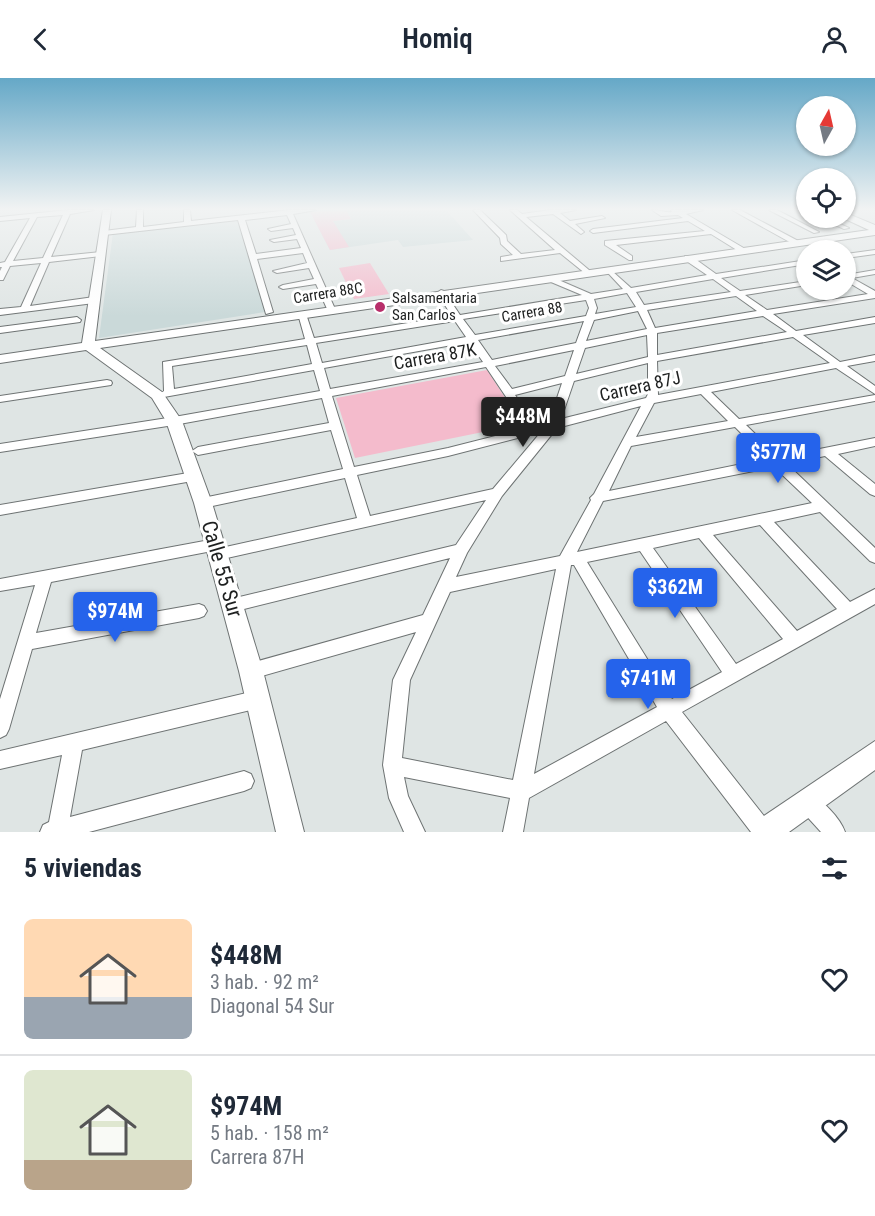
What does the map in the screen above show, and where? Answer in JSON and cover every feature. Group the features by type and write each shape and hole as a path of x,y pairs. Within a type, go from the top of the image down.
{"street":[{"path":"0,278 4,264 16,245"},
{"path":"24,309 53,245"},
{"path":"88,346 102,245"},
{"path":"249,245 269,312"},
{"path":"303,245 332,309"},
{"path":"507,245 519,257"},
{"path":"554,245 586,272"},
{"path":"612,245 630,258"},
{"path":"734,245 743,250"},
{"name":"Carrera 88C","path":"0,358 777,245"},
{"path":"253,257 305,250"},
{"path":"504,259 561,251"},
{"path":"856,255 875,252"},
{"path":"4,264 101,254"},
{"path":"688,258 875,391"},
{"path":"163,394 167,364 628,288 796,264"},
{"path":"277,271 312,265"},
{"path":"856,275 875,272"},
{"path":"513,832 571,560 596,498 651,400 655,358 652,331 643,308 628,288 612,273"},
{"path":"416,832 399,798 392,765 402,680 461,550 497,493 554,424 583,345 593,308 588,295 554,280"},
{"path":"283,287 319,281"},
{"path":"856,283 875,295"},
{"name":"Carrera 88","path":"163,394 590,317 796,285"},
{"path":"441,293 534,430"},
{"name":"Carrera 87K","path":"0,448 174,421 489,364 652,331 875,295"},
{"path":"0,312 94,300"},
{"path":"302,314 365,522"},
{"path":"0,330 77,320"},
{"path":"508,393 655,358 875,320"},
{"name":"Calle 55 Sur","path":"88,346 163,394 203,503 259,699 290,832"},
{"name":"Carrera 87J","path":"203,503 448,452 651,400 875,358"},
{"path":"0,399 107,383"},
{"path":"703,390 875,557"},
{"path":"627,443 875,398"},
{"path":"198,451 336,425"},
{"path":"596,498 875,442"},
{"path":"829,453 875,491"},
{"path":"0,510 194,477"},
{"path":"0,585 216,550 365,522 497,493"},
{"path":"446,586 823,506"},
{"path":"763,519 848,611"},
{"path":"702,532 795,641"},
{"path":"643,544 734,675"},
{"path":"232,605 461,550"},
{"path":"571,560 670,711 764,832 875,754"},
{"path":"0,729 45,577"},
{"path":"392,765 522,791 875,596"},
{"path":"25,642 199,611"},
{"path":"251,670 429,621"},
{"path":"0,760 259,699"},
{"path":"74,742 55,831 244,781"},
{"path":"808,803 835,832"}],"shaded area":[{"path":"111,245 246,245 265,312 99,338"},
{"path":"327,245 349,247 330,250"},
{"path":"328,245 363,245 330,250"},
{"path":"370,263 389,294 354,299 339,268"},
{"path":"487,370 522,424 355,458 336,398"}],"place":[{"name":"Salsamentaria San Carlos","path":"380,307"}]}
